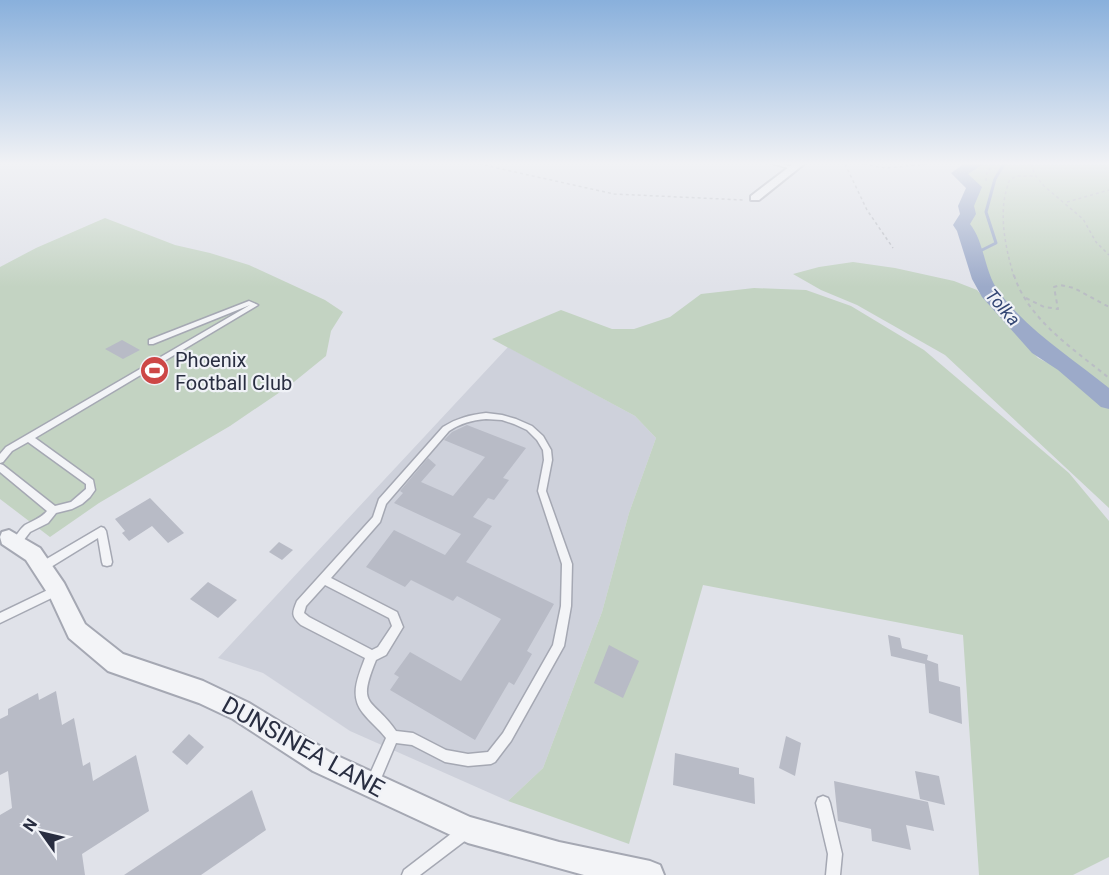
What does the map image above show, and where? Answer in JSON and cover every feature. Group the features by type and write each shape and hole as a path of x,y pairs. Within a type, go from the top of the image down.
{"street":[{"name":"DUNSINEA LANE","path":"9,543 33,554 57,590 77,631 116,663 203,693 242,711 322,762 468,830 559,856 637,874"}],"lane":[{"path":"0,460 9,449 255,305 249,303 240,306 151,342"},
{"path":"372,656 304,621 298,615 301,604 377,519 382,502 456,420 492,416 530,428 542,440 549,460 542,481 542,491 567,564 566,606 558,646 507,738 491,758 468,760 445,756 413,739 393,737"},
{"path":"9,543 27,529 45,520 52,510 70,507 84,498 91,490 90,482 29,438"},
{"path":"0,467 52,510"},
{"path":"41,567 101,531 107,562"},
{"path":"324,579 393,615 398,627 382,651 372,656 362,681 360,694 365,708 387,727 393,737"},
{"path":"0,618 57,590"},
{"path":"371,785 393,737"},
{"path":"823,803 835,854 833,875"},
{"path":"409,875 468,830"}],"path":[{"path":"865,205 873,222 893,248"},
{"path":"1003,205 1010,263 1023,297 1041,318 1109,378"},
{"path":"1067,205 1083,219 1096,242 1109,255"},
{"path":"1023,297 1044,307 1058,309 1054,287 1059,284 1068,285 1109,308"}],"shaded area":[{"path":"508,347 635,416 656,438 629,513 602,612 543,768 508,801 350,731 263,673 218,658"}],"green space":[{"path":"1109,205 1109,401 1066,365 1040,348 989,293 965,229 961,225 968,214 966,206"},
{"name":"Phoenix Football Club","path":"105,218 175,245 249,265 325,300 343,312 331,331 326,356 289,386 230,426 99,503 50,537 0,499 0,267 36,248"},
{"path":"853,262 895,268 954,281 977,290 1038,358 1064,371 1091,393 1109,403 1109,508 945,355 857,305 821,290 793,274"},
{"path":"754,288 806,290 851,306 924,350 1069,473 1109,521 1109,857 1073,875 979,875 963,635 703,585 629,844 508,801 543,768 602,612 629,513 656,438 635,416 492,339 561,310 612,329 634,329 670,317 701,294"}],"building":[{"path":"122,340 140,350 123,359 105,349"},
{"path":"467,425 526,448 503,478 509,480 494,500 488,498 473,517 492,526 466,562 554,604 527,651 532,654 514,685 509,682 475,740 390,690 399,677 394,674 410,652 461,681 501,619 457,596 453,601 411,580 405,587 366,567 394,530 445,555 461,534 394,503 403,493 400,491 428,458 436,465 421,482 453,496 485,457 444,440 452,432"},
{"path":"150,498 184,533 168,543 152,526 129,541 122,533 125,531 115,519"},
{"path":"279,542 293,550 282,560 269,552"},
{"path":"208,582 237,600 218,618 190,599"},
{"path":"888,635 900,638 902,648 928,655 927,660 938,664 939,681 960,687 962,724 929,713 925,664 891,656"},
{"path":"609,645 639,661 623,698 594,683"},
{"path":"56,691 62,725 74,718 83,766 90,762 93,781 136,755 149,811 82,854 85,875 0,875 0,815 12,808 8,771 0,775 0,719 8,715 8,709 38,693 39,700"},
{"path":"189,734 204,747 187,765 172,752"},
{"path":"786,736 801,743 795,776 779,768"},
{"path":"675,753 739,768 739,774 754,778 755,804 673,785"},
{"path":"915,771 939,776 945,805 920,799"},
{"path":"834,781 928,802 934,831 906,825 911,850 872,841 871,829 838,821"},
{"path":"252,790 266,830 201,875 124,875"}],"waterway":[{"name":"Tolka","path":"966,205 968,214 961,225 965,229 989,293 1040,348 1066,365 1109,401"},
{"path":"974,254 996,243 986,212 988,205"}],"place":[{"name":"Phoenix Football Club","path":"154,371"}]}
